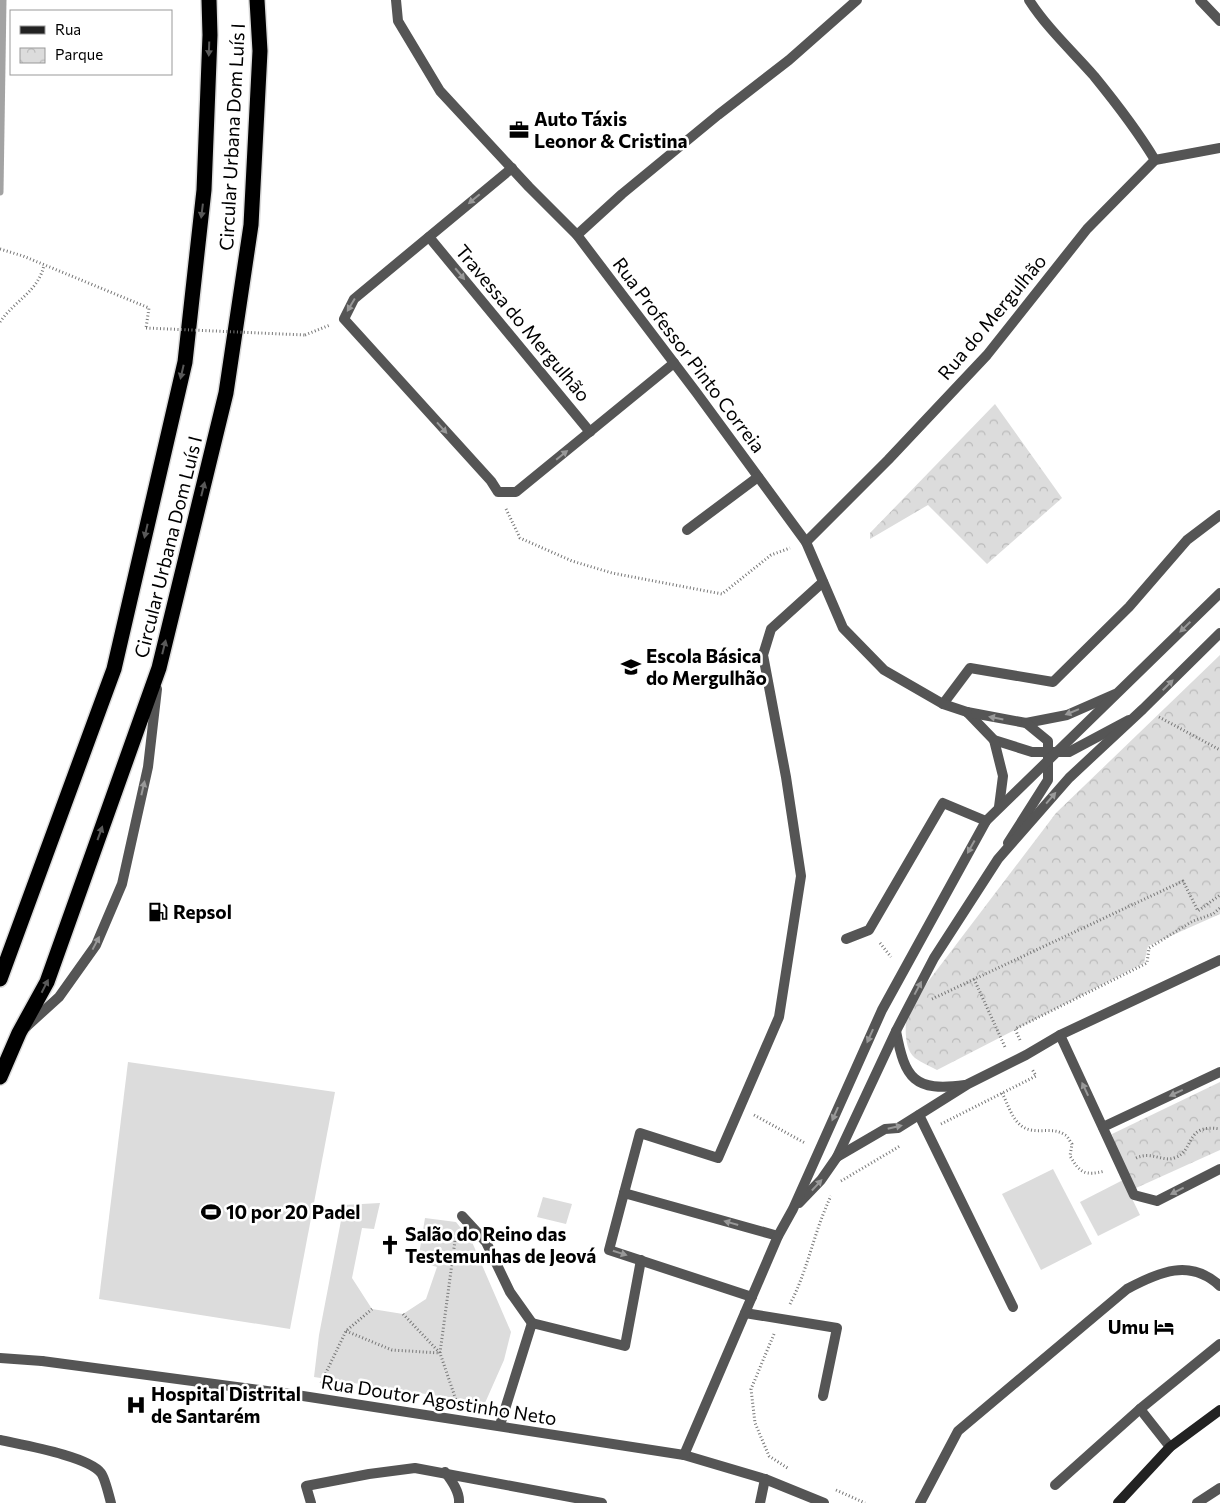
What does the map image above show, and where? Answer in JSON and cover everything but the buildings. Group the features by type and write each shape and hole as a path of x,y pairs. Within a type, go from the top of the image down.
{"highway":[{"name":"Circular Urbana Dom Luís I","path":"0,979 114,669 185,362 204,190 210,35 209,0"},
{"name":"Circular Urbana Dom Luís I","path":"0,1077 20,1033 47,982 159,668 226,393 250,235 260,51 257,0"}],"main road":[{"path":"1118,1503 1170,1447 1220,1410"}],"street":[{"name":"Rua Professor Pinto Correia","path":"396,0 398,21 440,90 577,235 806,542 843,628 884,670 943,704 967,712 1026,723"},
{"path":"577,235 622,194 718,115 789,60 857,0"},
{"path":"1029,0 1037,13 1094,76 1136,130 1155,160 1220,148"},
{"path":"1200,0 1220,21"},
{"name":"Rua do Mergulhão","path":"806,542 888,460 987,355 1087,229 1155,160"},
{"path":"512,168 354,299 344,319 498,492 516,492 674,363"},
{"name":"Travessa do Mergulhão","path":"429,237 590,432"},
{"path":"687,530 758,476"},
{"path":"943,704 970,668 1053,682 1129,606 1187,540 1220,515"},
{"path":"752,1297 609,1250 640,1133 718,1158 778,1017 801,876 786,777 763,654 771,629 823,582"},
{"path":"684,1454 778,1236 793,1209 882,1010 986,820 1220,593"},
{"path":"998,859 1069,778 1220,633"},
{"path":"20,1033 59,997 96,945 122,884 148,767 159,668"},
{"path":"1026,723 1067,715 1116,694"},
{"path":"967,712 994,740 1032,752 1051,755 1070,752 1135,716"},
{"path":"793,1209 821,1180 837,1157 896,1031 934,958 1048,780 1051,755 1048,741 1026,723"},
{"path":"994,740 1003,776 999,807"},
{"path":"846,939 869,930 943,803 986,820"},
{"path":"837,1157 885,1129 898,1128 968,1084 1012,1063 1060,1035 1220,960"},
{"path":"896,1031 902,1060 911,1076 933,1087 968,1084"},
{"path":"1060,1035 1134,1195 1157,1201 1220,1168"},
{"path":"1103,1128 1220,1072"},
{"path":"919,1115 1013,1308"},
{"path":"624,1193 778,1236"},
{"path":"462,1216 486,1242 510,1292 532,1323 625,1346 641,1260"},
{"path":"920,1503 958,1431 1127,1288 1160,1274 1187,1269 1199,1271 1220,1286"},
{"path":"745,1313 837,1328 823,1396"},
{"path":"500,1425 532,1323"},
{"path":"1056,1485 1140,1409 1220,1344"},
{"name":"Rua Doutor Agostinho Neto","path":"0,1358 42,1361 203,1382 684,1454 765,1479 824,1503"},
{"path":"1140,1409 1170,1447"},
{"path":"0,1440 65,1455 84,1462 101,1473 110,1503"},
{"path":"311,1503 306,1486 369,1474 415,1468 445,1472 602,1503"},
{"path":"445,1472 454,1484 460,1503"},
{"path":"760,1503 765,1479"},
{"path":"1198,1503 1220,1488"}],"path":[{"path":"0,249 44,264 149,308 146,328 305,335 344,319"},
{"path":"0,322 7,312 34,287 42,276 44,264"},
{"path":"498,492 520,538 572,562 612,573 722,594 772,555 806,542"},
{"path":"1143,709 1220,750"},
{"path":"908,1008 974,980 1183,881 1198,911 1220,895"},
{"path":"836,1184 927,1132 1036,1076 1015,1029 1147,963 1149,948 1193,921 1213,914 1220,908"},
{"path":"869,930 903,972"},
{"path":"974,980 1012,1063"},
{"path":"1002,1093 1015,1119 1023,1127 1037,1132 1053,1131 1065,1135 1072,1144 1070,1156 1078,1168 1090,1175 1121,1166 1142,1155 1173,1159 1182,1154 1197,1131 1209,1128 1220,1129"},
{"path":"740,1107 819,1151"},
{"path":"794,1472 769,1456 755,1422 751,1389 759,1365 799,1287 821,1217 833,1192"},
{"path":"440,1353 454,1241"},
{"path":"314,1399 346,1331 372,1309"},
{"path":"403,1314 440,1353 463,1420"},
{"path":"346,1331 392,1350 440,1353"},
{"path":"829,1488 865,1503"}],"green space":[{"path":"995,404 1062,498 987,564 928,505 870,539 870,533"},
{"path":"1220,655 1220,914 1148,946 1144,963 937,1070 915,1058 908,1048 907,1042 906,1020 908,1008 1056,813"},
{"name":"10 por 20 Padel","path":"128,1062 335,1092 290,1329 99,1299"},
{"path":"1220,1082 1220,1150 1136,1188 1121,1166 1112,1134"},
{"path":"1053,1169 1092,1244 1041,1270 1002,1194"},
{"path":"1123,1180 1140,1215 1098,1236 1080,1202"},
{"path":"543,1197 572,1204 566,1224 537,1217"},
{"path":"380,1203 374,1229 362,1228 352,1278 372,1309 403,1314 426,1299 437,1267 418,1261 425,1218 456,1222 472,1242 511,1332 504,1360 485,1403 314,1377 319,1335 344,1205"}],"waterway":[{"path":"0,192 3,0"}],"place":[{"name":"Auto Táxis Leonor & Cristina","path":"519,130"},
{"name":"Escola Básica do Mergulhão","path":"631,667"},
{"name":"Repsol","path":"158,912"},
{"name":"10 por 20 Padel","path":"211,1212"},
{"name":"Salão do Reino das Testemunhas de Jeová","path":"390,1245"},
{"name":"Umu","path":"1164,1327"},
{"name":"Hospital Distrital de Santarém","path":"136,1405"}]}
